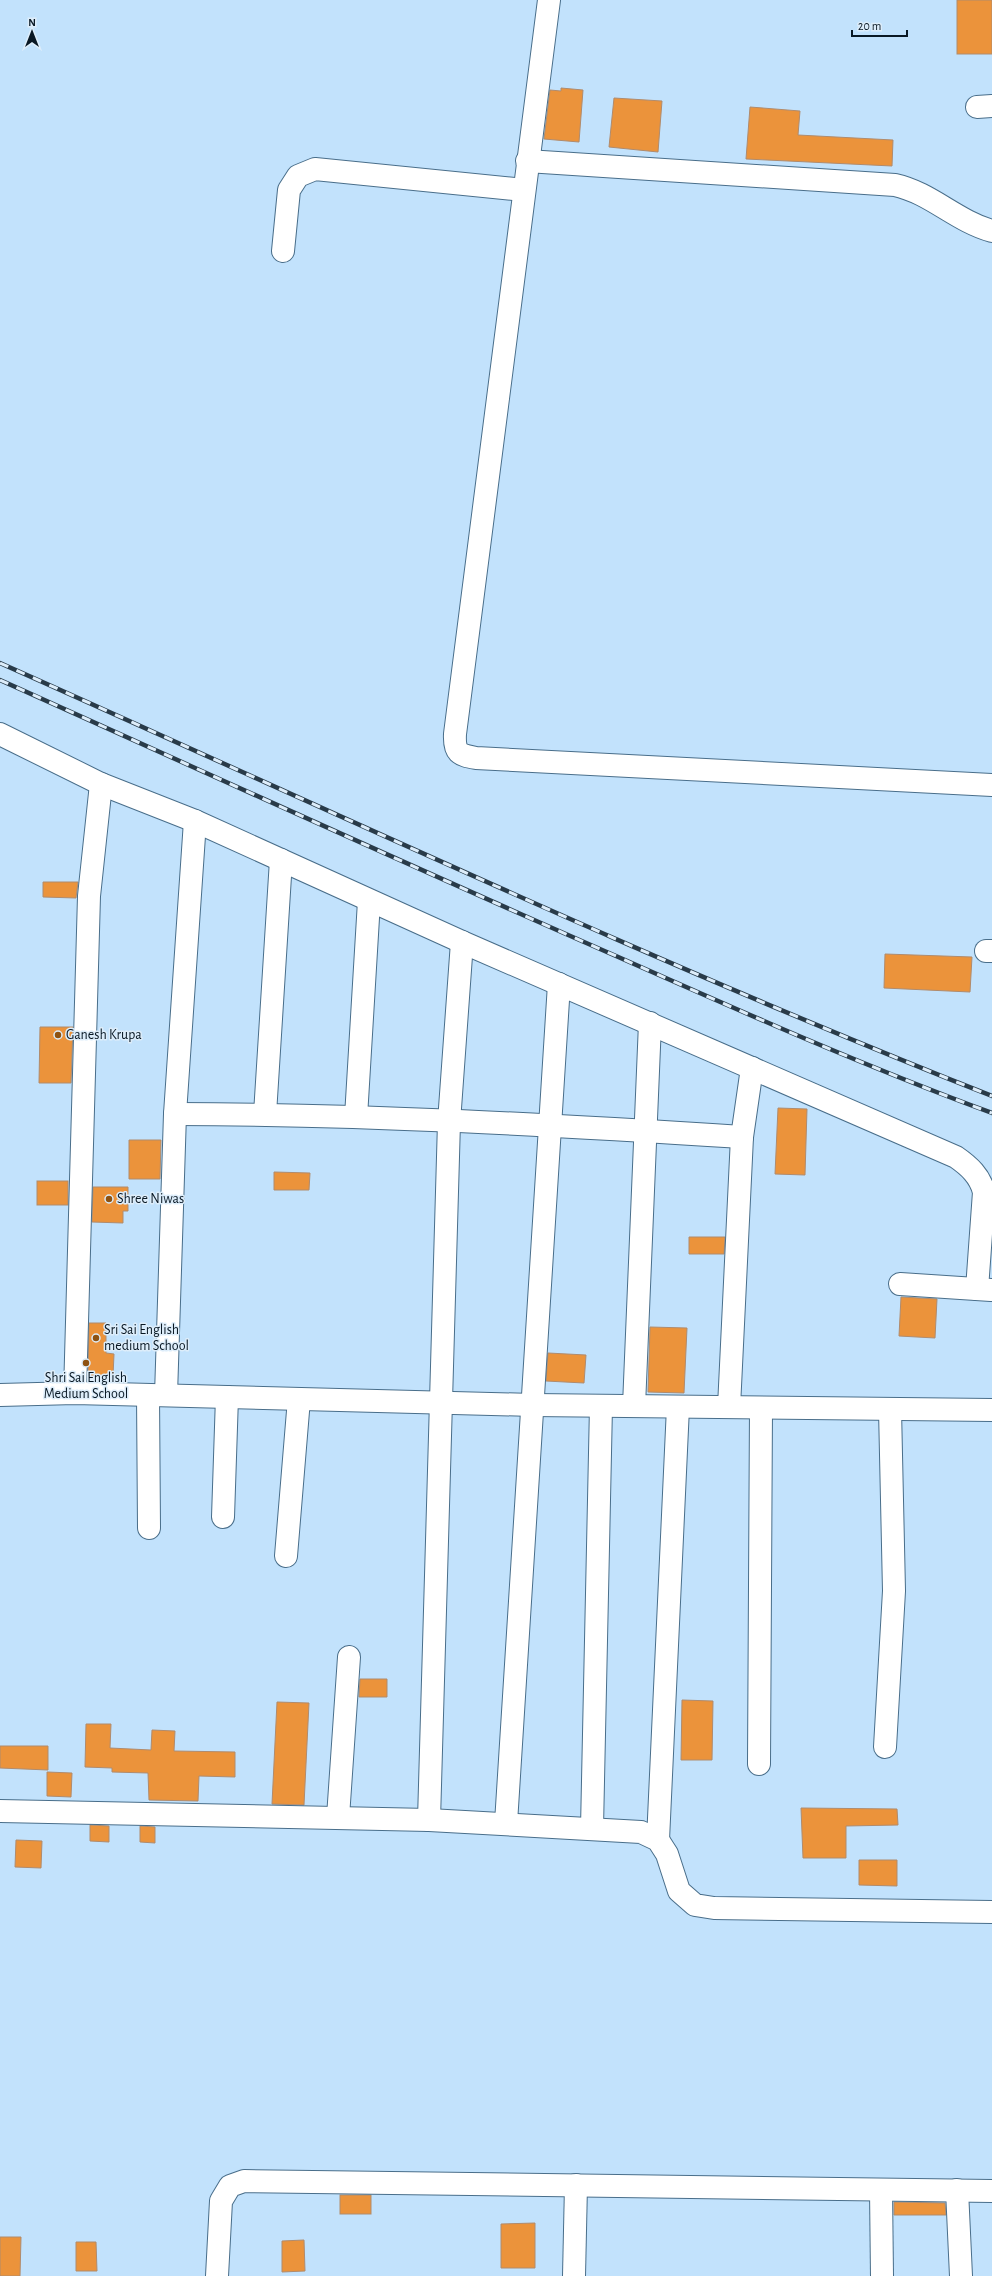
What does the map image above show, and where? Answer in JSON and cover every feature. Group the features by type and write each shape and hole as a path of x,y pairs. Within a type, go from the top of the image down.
{"street":[{"path":"549,0 527,161 454,745 458,752 464,756 476,758 992,785"},
{"path":"527,161 896,185 923,194 959,218 992,231"},
{"path":"283,251 289,190 298,176 315,169 524,190"},
{"path":"0,734 101,784 195,820 369,901 956,1157 967,1164 982,1183 984,1192 985,1289 900,1284"},
{"path":"75,1393 89,896 101,784"},
{"path":"149,1528 195,820"},
{"path":"265,1114 281,860"},
{"path":"356,1118 369,901"},
{"path":"429,1820 449,1122 462,942"},
{"path":"506,1823 559,984"},
{"path":"634,1406 650,1023"},
{"path":"729,1407 742,1137 752,1068"},
{"path":"175,1114 265,1114 550,1125 742,1137"},
{"path":"0,1395 75,1393 533,1405 992,1410"},
{"path":"223,1517 227,1397"},
{"path":"286,1556 299,1399"},
{"path":"592,1828 601,1406"},
{"path":"678,1407 658,1840 666,1854 679,1890 695,1905 714,1908 992,1912"},
{"path":"759,1764 761,1408"},
{"path":"885,1747 894,1592 890,1409"},
{"path":"338,1817 349,1657"},
{"path":"0,1811 338,1817 506,1823 640,1832 658,1840"},
{"path":"217,2276 221,2201 230,2186 244,2181 992,2191"},
{"path":"574,2276 576,2185"},
{"path":"881,2190 882,2276"},
{"path":"957,2190 961,2276"}],"building":[{"path":"957,0 992,0 992,54 957,54"},
{"path":"561,88 583,90 579,142 544,139 550,90 561,91"},
{"path":"614,98 662,101 658,152 609,147"},
{"path":"750,107 800,111 798,135 893,140 892,166 746,159"},
{"path":"43,882 78,882 76,898 43,897"},
{"path":"885,954 972,957 970,992 884,988"},
{"path":"40,1027 73,1027 71,1083 39,1083"},
{"path":"778,1108 807,1109 805,1175 775,1174"},
{"path":"129,1140 161,1140 160,1179 129,1179"},
{"path":"274,1172 310,1173 309,1190 274,1190"},
{"path":"37,1181 68,1181 68,1205 37,1205"},
{"name":"Shree Niwas","path":"93,1187 128,1187 128,1211 123,1211 123,1223 92,1222"},
{"path":"689,1237 725,1237 724,1254 689,1254"},
{"path":"901,1297 937,1299 935,1338 899,1336"},
{"name":"Sri Sai English medium School","path":"89,1323 106,1323 106,1353 114,1354 113,1376 88,1376"},
{"path":"650,1327 687,1328 684,1393 648,1392"},
{"path":"548,1353 586,1355 584,1383 546,1381"},
{"path":"360,1679 387,1679 387,1697 359,1697"},
{"path":"682,1700 713,1701 712,1760 681,1760"},
{"path":"277,1702 309,1703 304,1805 272,1804"},
{"path":"86,1724 111,1724 110,1748 151,1750 152,1730 175,1731 174,1751 235,1752 235,1777 199,1776 198,1801 149,1800 148,1773 112,1772 112,1768 85,1767"},
{"path":"0,1746 48,1746 48,1770 0,1768"},
{"path":"47,1772 72,1773 71,1797 47,1796"},
{"path":"801,1808 897,1809 898,1825 846,1826 846,1858 803,1858"},
{"path":"90,1825 109,1826 109,1842 90,1841"},
{"path":"140,1826 155,1827 155,1843 140,1842"},
{"path":"16,1840 42,1841 41,1868 15,1867"},
{"path":"859,1860 897,1860 897,1886 859,1885"},
{"path":"340,2195 371,2195 371,2214 340,2214"},
{"path":"894,2202 945,2203 946,2215 894,2215"},
{"path":"535,2223 535,2268 501,2268 501,2224"},
{"path":"0,2237 21,2237 20,2276 0,2276"},
{"path":"304,2240 305,2271 282,2272 282,2241"},
{"path":"76,2242 96,2242 97,2271 76,2271"}],"railway":[{"path":"0,663 617,940 866,1046 992,1096"},
{"path":"0,680 462,888 802,1038 992,1113"}],"place":[{"name":"Ganesh Krupa","path":"58,1035"},
{"name":"Shree Niwas","path":"109,1199"},
{"name":"Sri Sai English medium School","path":"96,1338"},
{"name":"Shri Sai English Medium School","path":"86,1363"}]}
